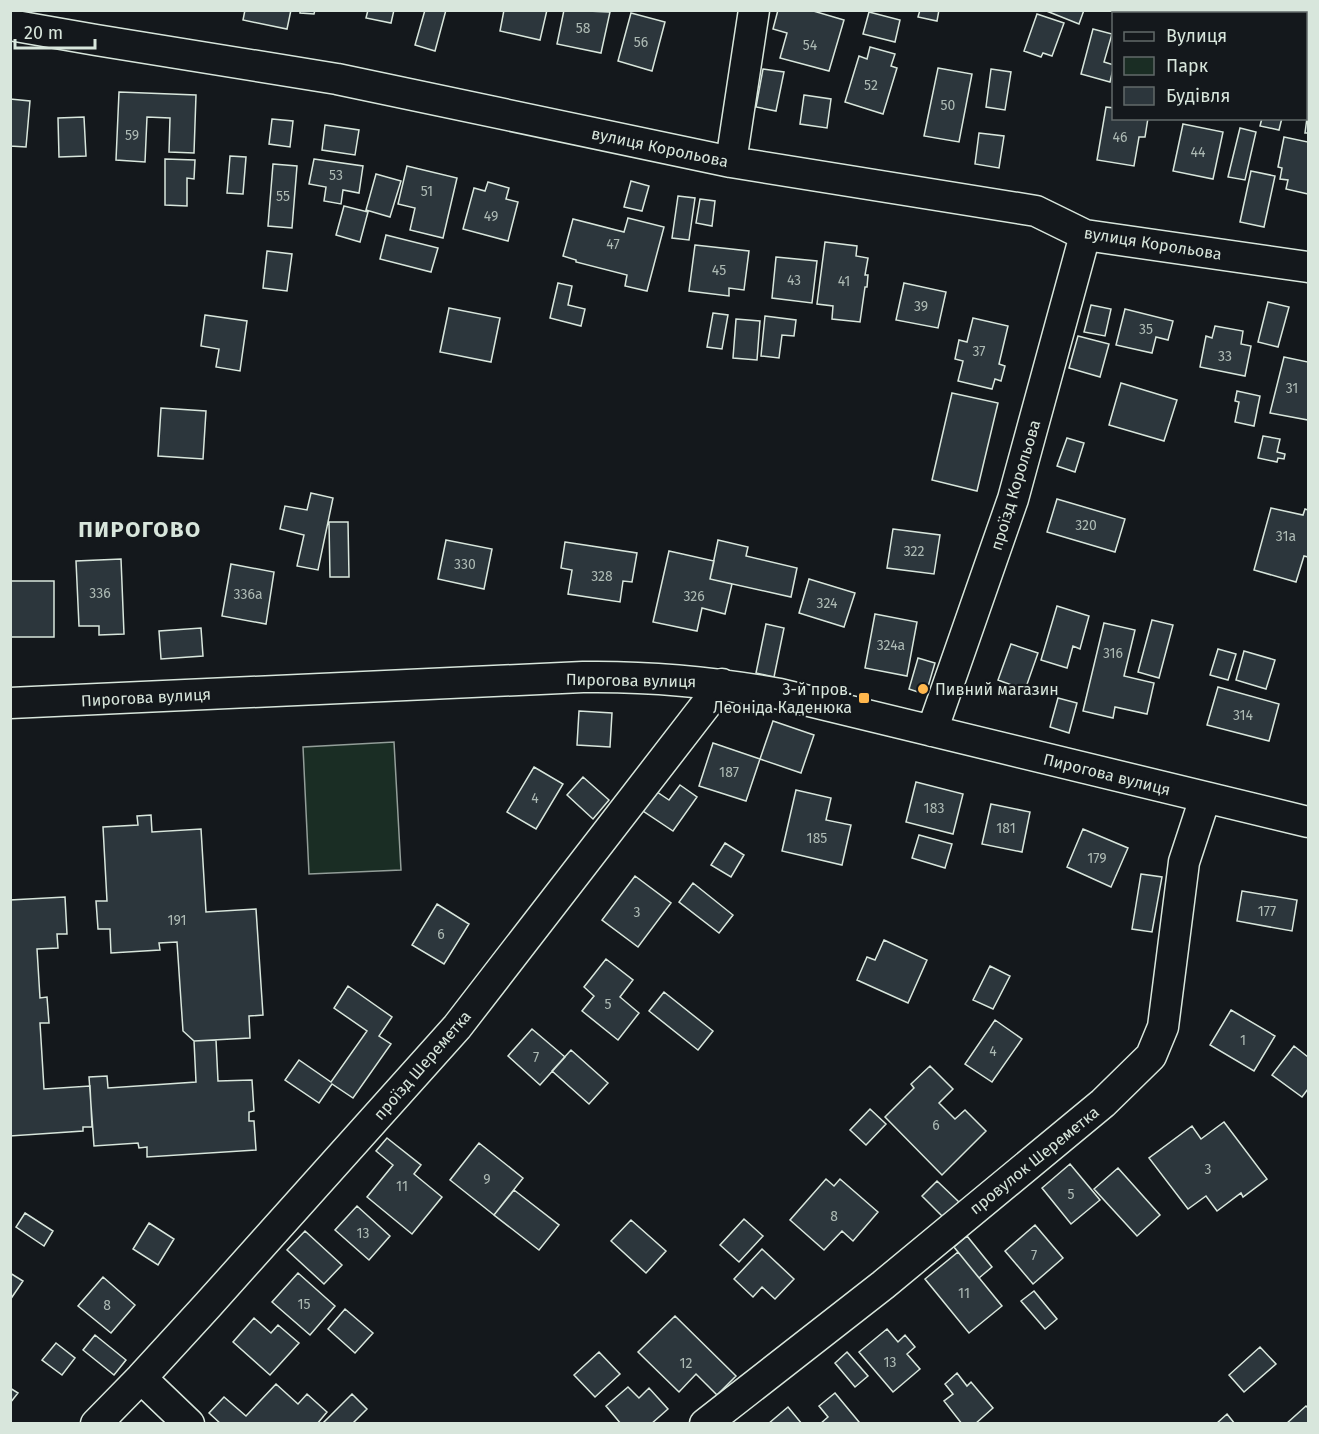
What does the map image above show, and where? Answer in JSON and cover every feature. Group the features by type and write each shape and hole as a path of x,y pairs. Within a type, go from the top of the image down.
{"street":[{"path":"731,162 754,10"},
{"name":"вулиця Корольова","path":"10,24 337,79 731,162 1036,211 1085,235 1308,267"},
{"name":"проїзд Корольова","path":"932,731 1013,499 1085,235"},
{"name":"Пирогова вулиця","path":"10,703 617,676 722,684 780,694 1308,822"},
{"name":"проїзд Шереметка","path":"96,1424 141,1378 457,1027 722,684"},
{"name":"провулок Шереметка","path":"705,1424 883,1285 1076,1126 1151,1056 1163,1027 1184,862 1205,798"},
{"path":"141,1378 189,1424"}],"green space":[{"path":"394,742 401,870 309,874 303,747"}],"building":[{"path":"245,10 291,10 287,29 243,20"},
{"path":"300,10 315,10 314,14 300,13"},
{"path":"368,10 394,10 391,23 366,18"},
{"path":"425,10 446,10 435,51 415,45"},
{"path":"504,10 547,10 540,40 500,31"},
{"path":"564,10 610,12 601,53 557,44"},
{"path":"778,10 810,10 844,20 829,71 780,58 787,33 773,29"},
{"path":"920,10 939,10 937,21 918,17"},
{"path":"1044,10 1084,10 1079,24"},
{"path":"869,12 900,20 895,42 863,34"},
{"path":"631,13 665,22 652,71 618,61"},
{"path":"1037,14 1064,23 1052,56 1043,53 1041,57 1024,51"},
{"path":"1093,29 1112,34 1104,62 1112,64 1110,82 1081,74"},
{"path":"870,47 895,54 891,66 897,68 883,114 845,102 859,56 867,59"},
{"path":"938,68 972,74 959,142 924,136"},
{"path":"763,69 784,72 776,111 756,107"},
{"path":"991,69 1011,72 1005,110 986,107"},
{"path":"119,92 196,95 194,153 169,152 170,118 147,117 145,162 116,160"},
{"path":"804,95 831,99 827,128 800,124"},
{"path":"10,99 30,101 26,147 10,146"},
{"path":"1106,107 1112,108 1112,120 1148,120 1145,137 1139,137 1134,166 1097,160"},
{"path":"1308,110 1308,133 1305,133 1307,120"},
{"path":"84,117 86,156 59,157 58,118"},
{"path":"272,119 293,121 290,147 269,144"},
{"path":"1262,120 1282,120 1279,130 1260,126"},
{"path":"1183,124 1223,132 1213,179 1173,171"},
{"path":"325,125 359,130 355,155 322,150"},
{"path":"1240,128 1256,132 1245,180 1228,177"},
{"path":"979,133 1004,136 999,168 975,164"},
{"path":"1284,137 1308,142 1308,194 1286,189 1288,180 1280,179 1282,168 1278,167"},
{"path":"230,156 246,157 243,194 227,193"},
{"path":"165,159 195,160 194,179 187,178 187,206 165,205"},
{"path":"314,159 363,166 359,193 343,190 341,204 324,201 326,187 309,184"},
{"path":"273,164 297,166 292,228 268,226"},
{"path":"407,166 457,178 443,238 410,230 415,208 398,204"},
{"path":"1251,171 1275,176 1264,227 1240,222"},
{"path":"376,174 401,181 390,217 366,210"},
{"path":"631,181 649,186 642,211 624,207"},
{"path":"488,182 509,188 506,199 518,202 508,241 463,229 474,188 485,191"},
{"path":"678,196 695,198 689,240 672,238"},
{"path":"700,199 715,201 712,226 696,223"},
{"path":"344,206 368,212 360,242 336,235"},
{"path":"628,218 664,227 647,291 625,286 627,275 576,262 576,260 563,256 573,219 624,232"},
{"path":"386,235 438,248 431,272 380,259"},
{"path":"825,242 857,246 856,256 868,258 865,275 868,275 867,287 865,287 860,322 832,319 833,306 817,304"},
{"path":"695,245 749,251 744,290 729,288 729,296 689,291"},
{"path":"267,251 292,254 287,291 263,288"},
{"path":"776,257 817,261 812,303 772,298"},
{"path":"558,283 572,286 568,305 585,309 581,326 550,318"},
{"path":"904,283 946,292 938,328 896,320"},
{"path":"1268,302 1289,307 1278,347 1258,342"},
{"path":"1091,305 1111,309 1105,336 1084,332"},
{"path":"449,308 500,318 491,362 440,352"},
{"path":"1125,309 1173,321 1168,340 1156,337 1152,353 1116,345"},
{"path":"713,313 728,315 722,349 707,347"},
{"path":"205,315 247,321 240,371 216,367 219,349 201,346"},
{"path":"765,316 796,320 794,336 782,335 779,358 761,356"},
{"path":"973,318 1008,326 999,364 1005,366 1001,381 995,379 992,389 958,381 963,361 955,359 959,340 967,342"},
{"path":"736,319 760,321 757,360 733,358"},
{"path":"1215,326 1243,331 1241,344 1251,346 1245,376 1200,367 1206,336 1212,338"},
{"path":"1078,336 1109,344 1100,377 1069,368"},
{"path":"1284,357 1308,362 1308,420 1270,413"},
{"path":"1121,383 1177,400 1164,441 1109,425"},
{"path":"1237,391 1260,396 1254,426 1235,422 1239,402 1235,401"},
{"path":"952,393 998,403 977,491 932,480"},
{"path":"161,408 206,411 203,459 158,456"},
{"path":"1263,436 1280,439 1277,452 1285,454 1284,459 1278,458 1277,462 1258,458"},
{"path":"1067,438 1084,443 1075,472 1057,466"},
{"path":"311,493 333,498 318,570 297,566 304,535 280,529 285,506 307,510"},
{"path":"1057,499 1125,519 1115,552 1047,532"},
{"path":"1271,508 1303,515 1305,509 1308,510 1308,557 1304,556 1296,582 1254,570"},
{"path":"329,522 348,522 349,577 330,577"},
{"path":"893,529 940,535 934,574 887,568"},
{"path":"446,540 492,549 484,589 438,579"},
{"path":"718,540 748,547 746,556 797,568 791,597 710,579"},
{"path":"565,542 637,553 632,582 623,581 620,602 568,594 572,570 561,568"},
{"path":"669,551 714,561 710,579 732,584 725,614 702,608 697,631 653,622"},
{"path":"121,559 124,634 99,635 99,626 79,626 76,561"},
{"path":"231,564 274,572 266,624 222,616"},
{"path":"809,579 855,593 844,627 799,613"},
{"path":"10,581 54,581 54,637 10,637"},
{"path":"1057,606 1089,616 1080,649 1073,646 1067,668 1041,660"},
{"path":"875,614 917,622 907,676 865,668"},
{"path":"1152,620 1173,625 1159,678 1138,672"},
{"path":"1104,623 1135,630 1124,676 1154,683 1147,714 1115,707 1113,718 1083,711"},
{"path":"766,624 784,628 774,677 756,673"},
{"path":"201,628 203,656 161,659 159,631"},
{"path":"1011,644 1038,653 1025,690 998,680"},
{"path":"1218,649 1236,654 1228,680 1210,675"},
{"path":"1244,651 1275,660 1266,689 1236,680"},
{"path":"918,658 935,663 927,690 921,693 909,689"},
{"path":"1218,687 1279,704 1269,741 1207,725"},
{"path":"1058,698 1077,703 1069,733 1050,727"},
{"path":"579,711 612,713 610,747 577,745"},
{"path":"773,721 814,735 801,773 760,759"},
{"path":"713,743 760,759 746,801 699,786"},
{"path":"534,767 563,784 536,829 507,812"},
{"path":"583,777 609,800 593,819 567,795"},
{"path":"916,782 963,794 953,834 906,822"},
{"path":"680,785 697,797 673,831 643,811 657,792 669,800"},
{"path":"796,790 831,798 826,820 851,825 842,865 782,851"},
{"path":"991,804 1030,812 1022,852 982,844"},
{"path":"151,815 152,832 201,829 206,912 256,909 263,1015 249,1016 250,1038 194,1041 183,1031 177,942 159,943 160,950 111,953 110,929 98,929 96,901 107,901 103,827 138,825 137,816"},
{"path":"1083,829 1128,848 1111,887 1067,867"},
{"path":"919,835 952,844 945,868 912,858"},
{"path":"725,843 744,855 731,877 711,865"},
{"path":"1141,874 1162,877 1152,932 1132,929"},
{"path":"635,876 671,903 638,947 602,920"},
{"path":"693,883 733,915 719,933 679,902"},
{"path":"1242,891 1297,900 1292,931 1237,921"},
{"path":"65,897 67,934 57,934 58,948 37,949 40,998 47,997 49,1023 40,1023 44,1089 90,1086 92,1127 83,1127 83,1131 10,1136 10,900"},
{"path":"437,904 469,924 444,964 412,945"},
{"path":"884,940 927,960 908,1003 857,980 867,957 875,960"},
{"path":"606,959 633,980 620,997 639,1013 618,1040 582,1011 594,996 584,987"},
{"path":"990,966 1010,976 993,1009 973,1000"},
{"path":"348,986 392,1017 379,1036 391,1044 353,1098 332,1084 319,1103 285,1080 299,1060 331,1082 367,1031 334,1008"},
{"path":"664,992 713,1031 698,1050 649,1011"},
{"path":"1231,1010 1275,1036 1254,1071 1210,1045"},
{"path":"995,1020 1022,1039 992,1082 965,1064"},
{"path":"532,1029 565,1057 540,1085 508,1056"},
{"path":"216,1040 218,1081 252,1080 254,1111 249,1112 249,1121 254,1121 256,1150 147,1157 147,1147 139,1148 138,1143 94,1146 89,1077 107,1076 108,1088 196,1082 194,1041"},
{"path":"1294,1046 1308,1057 1308,1089 1302,1097 1272,1075"},
{"path":"571,1050 608,1083 589,1104 552,1071"},
{"path":"930,1066 953,1089 939,1103 955,1119 965,1110 986,1131 942,1175 885,1117 914,1088 911,1084"},
{"path":"870,1109 886,1124 866,1145 850,1130"},
{"path":"1224,1122 1267,1179 1243,1197 1241,1193 1217,1211 1206,1196 1188,1209 1149,1158 1192,1126 1201,1139"},
{"path":"387,1138 421,1165 414,1174 442,1197 412,1234 367,1197 393,1165 376,1151"},
{"path":"479,1143 523,1178 494,1215 450,1180"},
{"path":"1070,1164 1100,1200 1071,1224 1042,1188"},
{"path":"1118,1168 1160,1215 1137,1236 1094,1189"},
{"path":"826,1179 834,1186 840,1179 878,1212 853,1241 842,1231 824,1250 790,1220"},
{"path":"937,1181 959,1202 944,1218 922,1196"},
{"path":"514,1190 559,1225 539,1250 494,1215"},
{"path":"357,1206 390,1236 369,1260 335,1230"},
{"path":"25,1213 53,1231 44,1246 16,1227"},
{"path":"744,1219 763,1236 739,1262 720,1245"},
{"path":"631,1220 666,1251 646,1273 611,1241"},
{"path":"149,1223 174,1239 158,1265 133,1249"},
{"path":"1035,1225 1063,1258 1033,1284 1005,1251"},
{"path":"305,1231 342,1265 324,1284 287,1250"},
{"path":"967,1236 992,1267 979,1278 954,1247"},
{"path":"762,1249 794,1279 775,1299 762,1287 753,1297 734,1279"},
{"path":"958,1252 1002,1306 969,1333 925,1279"},
{"path":"10,1273 23,1281 10,1300"},
{"path":"298,1273 335,1306 310,1335 272,1302"},
{"path":"103,1277 135,1305 111,1333 78,1306"},
{"path":"1034,1291 1057,1319 1045,1329 1021,1301"},
{"path":"345,1309 373,1333 355,1353 328,1329"},
{"path":"675,1316 736,1376 717,1395 696,1374 679,1392 638,1352"},
{"path":"254,1318 271,1333 278,1325 299,1343 270,1375 233,1342"},
{"path":"887,1329 898,1342 905,1335 915,1347 907,1354 920,1369 893,1392 859,1352"},
{"path":"95,1335 126,1360 114,1375 83,1350"},
{"path":"56,1343 75,1358 62,1375 42,1360"},
{"path":"1260,1347 1276,1364 1244,1392 1229,1375"},
{"path":"599,1352 620,1374 595,1397 574,1375"},
{"path":"847,1352 868,1376 855,1387 835,1363"},
{"path":"957,1373 967,1386 971,1382 993,1408 975,1424 962,1424 944,1401 953,1394 945,1384"},
{"path":"276,1384 298,1404 307,1394 327,1412 317,1424 221,1424 209,1413 224,1397 246,1416"},
{"path":"628,1387 639,1398 649,1388 668,1409 651,1424 621,1424 606,1406"},
{"path":"10,1388 18,1393 10,1403"},
{"path":"835,1393 859,1422 857,1424 820,1424 828,1417 819,1406"},
{"path":"352,1394 367,1409 352,1424 322,1424"},
{"path":"1306,1406 1308,1424 1286,1424"},
{"path":"788,1407 802,1424 768,1424"},
{"path":"1227,1414 1235,1424 1216,1424"}],"place":[{"name":"Пивний магазин","path":"923,689"},
{"name":"3-й пров. Леоніда Каденюка","path":"864,698"}],"district":[{"name":"ПИРОГОВО","path":"140,529"}]}
